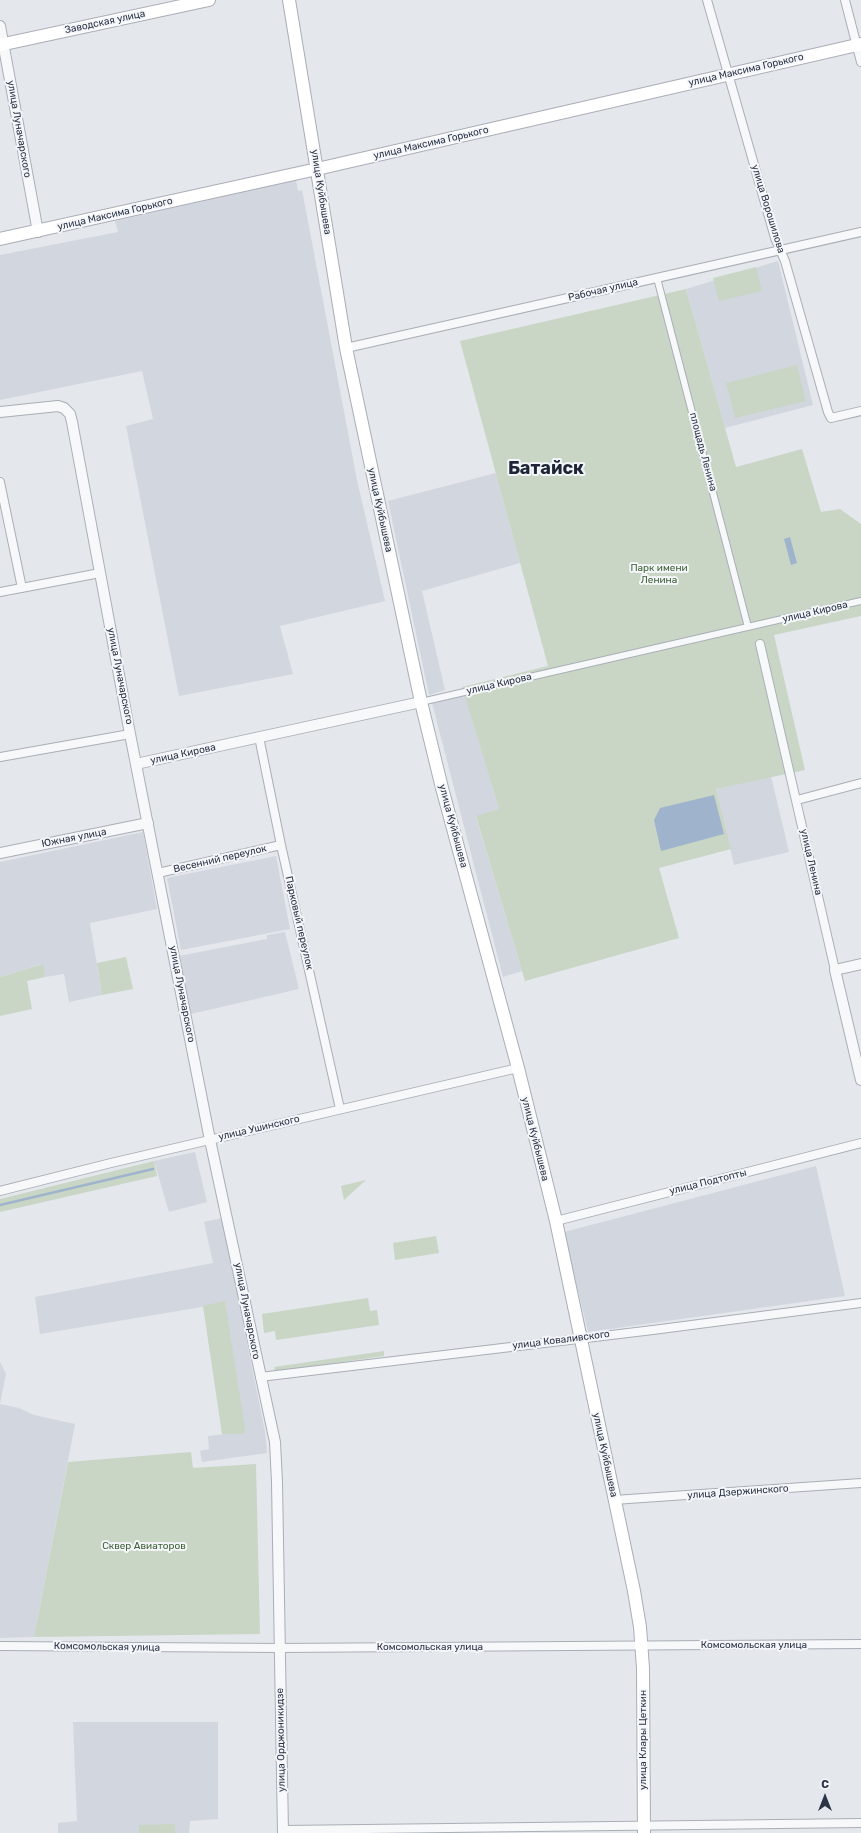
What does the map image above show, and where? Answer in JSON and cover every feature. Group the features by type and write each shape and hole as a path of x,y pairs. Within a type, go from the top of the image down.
{"main road":[{"name":"Заводская улица","path":"2,44 209,0"},
{"name":"улица Куйбышева","path":"288,0 346,348 421,702 442,788 518,1068 556,1221 634,1591 642,1646"},
{"name":"улица Максима Горького","path":"0,240 317,169 859,44"},
{"name":"улица Клары Цеткин","path":"642,1646 644,1829"}],"street":[{"name":"улица Ворошилова","path":"708,0 775,238 780,250 831,418 861,411"},
{"path":"844,0 859,44 861,62"},
{"name":"улица Луначарского","path":"0,26 2,44 38,232"},
{"name":"Рабочая улица","path":"346,348 861,232"},
{"name":"площадь Ленина","path":"657,278 748,627"},
{"name":"улица Луначарского","path":"0,412 54,406 64,408 70,414 130,734 210,1140 275,1442 279,1648"},
{"path":"0,482 22,588"},
{"path":"0,592 100,574"},
{"name":"улица Кирова","path":"136,764 421,702 861,601"},
{"name":"улица Ленина","path":"760,644 861,1080"},
{"path":"0,757 130,734"},
{"name":"Парковый переулок","path":"259,737 281,845 340,1110"},
{"path":"797,800 861,783"},
{"name":"Южная улица","path":"0,853 148,823"},
{"name":"Весенний переулок","path":"158,873 281,845"},
{"path":"835,970 861,964"},
{"name":"улица Ушинского","path":"0,1191 518,1068"},
{"name":"улица Подтопты","path":"556,1221 861,1143"},
{"name":"улица Коваливского","path":"260,1377 861,1303"},
{"name":"улица Дзержинского","path":"614,1500 861,1484"},
{"name":"Комсомольская улица","path":"0,1646 279,1648 861,1644"},
{"name":"улица Орджоникидзе","path":"279,1648 283,1832"},
{"path":"283,1832 644,1829 861,1824"}],"shaded area":[{"path":"296,180 298,191 302,190 357,480 385,601 280,626 293,674 179,696 126,426 153,419 142,371 0,400 0,255 118,232 115,221"},
{"path":"778,261 813,405 725,428 686,289"},
{"path":"496,473 520,563 422,591 445,690 429,695 388,501"},
{"path":"465,696 499,809 476,817 522,971 503,977 432,703"},
{"path":"771,776 789,852 734,865 716,789"},
{"path":"143,832 157,909 90,923 102,995 69,1002 64,974 45,977 42,964 0,977 0,862"},
{"path":"276,856 290,929 181,950 167,878"},
{"path":"285,932 299,989 191,1014 179,956 267,939 267,935"},
{"path":"195,1152 207,1202 169,1212 154,1161"},
{"path":"816,1166 845,1296 588,1332 564,1232"},
{"path":"222,1218 265,1432 267,1453 202,1462 200,1451 209,1449 208,1436 235,1433 214,1305 40,1334 35,1297 213,1263 204,1222"},
{"path":"0,1362 6,1374 0,1404"},
{"path":"0,1404 19,1408 34,1415 75,1424 34,1637 0,1638"},
{"path":"73,1722 218,1722 218,1819 190,1821 189,1833 58,1833 58,1823 77,1821"}],"green space":[{"path":"756,267 762,291 719,301 713,278"},
{"name":"Парк имени Ленина","path":"686,289 736,467 802,449 821,512 840,509 861,524 861,616 774,635 805,770 716,789 731,849 659,868 679,938 525,981 476,816 499,809 462,687 548,666 460,341"},
{"path":"797,365 806,401 735,418 726,383"},
{"path":"126,957 133,989 102,995 97,963"},
{"path":"43,964 45,977 27,981 32,1009 0,1016 0,977"},
{"path":"154,1161 157,1176 0,1212 0,1199"},
{"path":"366,1180 344,1200 341,1186"},
{"path":"436,1236 439,1253 395,1260 393,1243"},
{"path":"368,1298 370,1311 377,1310 379,1325 276,1340 275,1331 264,1333 262,1314"},
{"path":"225,1301 245,1434 222,1434 203,1306"},
{"path":"384,1351 384,1356 275,1372 274,1367"},
{"name":"Сквер Авиаторов","path":"191,1452 193,1468 256,1464 260,1634 34,1637 68,1462"},
{"path":"175,1824 175,1833 139,1833 139,1825"}],"water":[{"path":"790,537 797,563 791,565 784,539"},
{"path":"714,795 724,834 661,851 654,820 660,808"}],"waterway":[{"path":"0,1205 153,1169"}],"district":[{"name":"Батайск","path":"546,469"}]}
